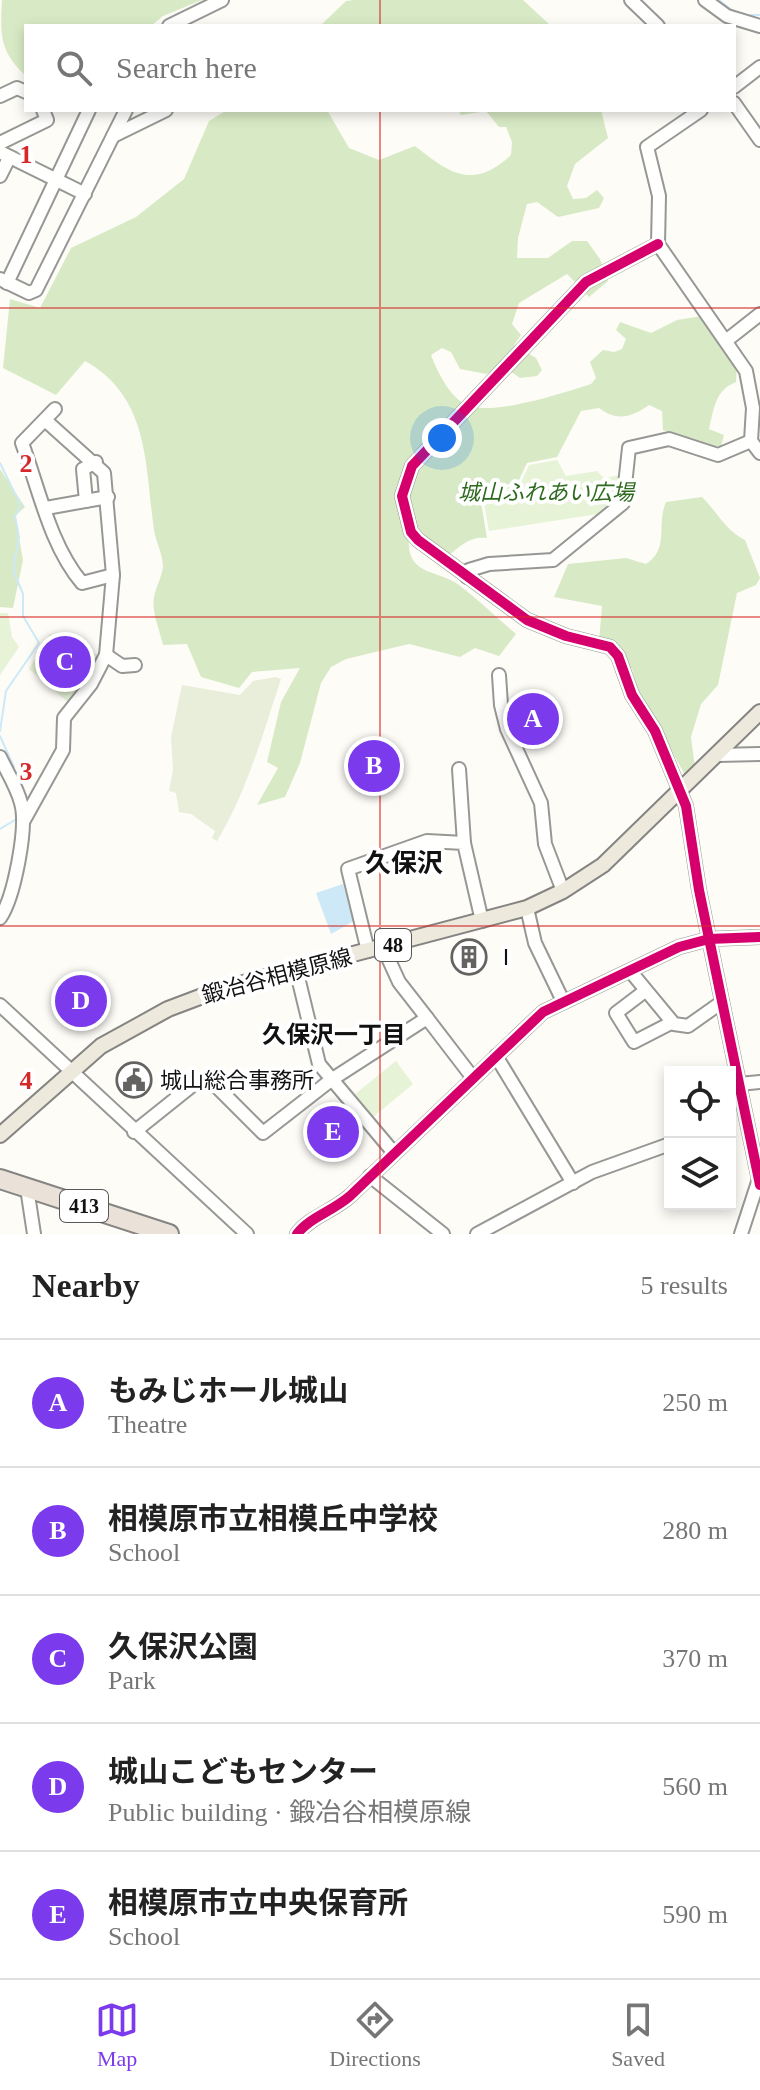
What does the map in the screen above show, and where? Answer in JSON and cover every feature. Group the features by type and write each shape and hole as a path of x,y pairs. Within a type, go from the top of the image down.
{"highway":[{"name":"413","path":"0,1179 169,1234"}],"main road":[{"name":"鍛冶谷相模原線","path":"0,1135 71,1070 110,1040 168,1009 221,989 527,908 563,891 603,865 760,712"}],"street":[{"path":"173,24 222,0"},
{"path":"631,0 656,24"},
{"path":"705,0 727,16 760,26"},
{"path":"196,13 201,24"},
{"path":"736,85 760,67"},
{"path":"0,96 17,88 24,91"},
{"path":"736,106 760,140"},
{"path":"0,143 47,120 44,112"},
{"path":"88,112 57,180 4,281 29,293 36,290 125,112"},
{"path":"113,136 162,112"},
{"path":"698,112 647,147 659,196 658,244 746,371 751,389 751,441 760,453"},
{"path":"0,176 4,155 85,194"},
{"path":"658,244 586,282 412,466 402,496 411,532 467,577 527,620 566,636 610,647 618,656 628,687 655,731 682,790 709,939 760,1182 741,1234"},
{"path":"727,340 760,314"},
{"path":"55,409 22,443 63,557 82,583 113,575"},
{"path":"0,918 11,896 24,820 63,750 64,718 91,684 106,655 113,575 104,473 96,462 45,420"},
{"path":"467,577 469,570 489,564 553,560 623,503 629,448 669,439 718,455 751,441"},
{"path":"86,501 83,469 96,462"},
{"path":"46,508 108,497"},
{"path":"106,655 122,666 135,665"},
{"path":"499,675 501,705 507,729 541,803 545,844 563,891"},
{"path":"718,755 760,754"},
{"path":"0,757 20,799 24,820"},
{"path":"459,769 464,843 482,921"},
{"path":"464,843 427,841 348,869 375,949 473,1078"},
{"path":"527,908 535,943 563,1001"},
{"path":"297,1234 306,1223 339,1206 543,1012 631,972 664,953 709,939 760,937"},
{"path":"296,969 319,1064 394,1153"},
{"path":"631,972 671,1023"},
{"path":"645,991 616,1013 634,1042 671,1023 688,1026 722,1002"},
{"path":"0,1005 247,1234"},
{"path":"134,1132 194,1084 208,1078 263,1133 331,1080 427,1018"},
{"path":"496,1056 573,1183"},
{"path":"739,1084 760,1082"},
{"path":"736,1120 745,1116"},
{"path":"477,1234 611,1164 664,1146"},
{"path":"370,1176 443,1234"},
{"path":"27,1188 34,1234"}],"green space":[{"path":"2,0 202,0 163,16 153,24 24,24 24,74 6,51 1,24"},
{"path":"523,0 549,24 322,24 346,1"},
{"path":"224,112 328,112 349,148 379,160 415,146 451,170 473,175 497,166 511,155 512,142 506,127 499,127 487,112 602,112 608,138 575,164 567,186 573,199 586,198 597,190 604,198 599,208 558,217 537,202 527,204 518,238 517,258 548,258 572,241 587,241 600,259 608,281 589,297 567,274 519,303 512,324 521,335 514,345 536,358 542,370 537,376 520,378 503,366 486,374 460,369 451,352 442,348 431,355 442,378 452,394 473,407 500,407 532,401 591,384 596,378 590,362 603,350 614,352 622,349 626,339 616,330 620,322 651,333 677,320 703,316 737,363 736,382 720,395 709,429 724,435 721,446 707,446 663,430 662,411 649,405 624,416 612,415 599,408 581,411 557,457 527,463 518,482 479,490 487,538 471,540 449,555 423,536 409,539 413,560 418,566 459,585 516,634 499,656 475,648 460,657 409,644 346,659 331,667 321,683 300,763 285,797 257,805 278,768 267,762 281,702 300,668 252,672 239,688 201,677 187,644 163,645 153,603 163,562 154,530 145,458 133,413 106,376 85,361 56,395 3,368 10,299 40,308 71,248 136,217 184,179 209,121"},
{"name":"城山ふれあい広場","path":"557,460 566,476 597,471 604,478 621,475 620,502 604,513 489,531 482,492 520,485 529,465"},
{"path":"0,469 25,507 15,516 23,560 13,608 0,607"},
{"path":"702,497 727,526 745,540 760,578 756,585 737,593 718,685 701,704 691,737 695,768 685,775 638,690 632,669 599,641 602,606 554,597 568,564 626,558 646,564 658,551 666,502"},
{"path":"0,613 8,613 12,637 19,647 0,675"},
{"path":"50,634 66,646 100,655 87,682 69,703 29,669"},
{"path":"281,679 254,762 217,841 212,838 215,831 191,814 179,812 176,793 169,791 173,770 171,737 182,685 240,695 253,681"},
{"path":"396,1061 413,1084 372,1118 354,1095"}],"water":[{"path":"343,884 354,921 331,934 316,893"}],"waterway":[{"path":"719,0 734,12"},
{"path":"744,15 760,15"},
{"path":"0,463 21,506 15,516 19,537 13,570 23,594 23,616 39,643 6,691 0,731"},
{"path":"0,736 14,767"},
{"path":"0,829 15,820"}],"cycle path":[{"path":"658,244 586,282 412,466 402,496 411,532 418,540 527,620 566,636 610,647 618,656 632,695 655,731 686,806 699,890 760,1185"},
{"path":"297,1234 308,1223 350,1196 543,1012 679,947 709,939 760,937"}],"place":[{"name":"久保沢公園","path":"65,662"},
{"name":"もみじホール城山","path":"533,719"},
{"name":"相模原市立相模丘中学校","path":"374,766"},
{"name":"Ⅰ","path":"469,957"},
{"name":"城山こどもセンター","path":"81,1001"},
{"name":"城山総合事務所","path":"134,1080"},
{"name":"相模原市立中央保育所","path":"333,1132"}],"district":[{"name":"久保沢","path":"404,863"},
{"name":"久保沢一丁目","path":"334,1035"}]}
